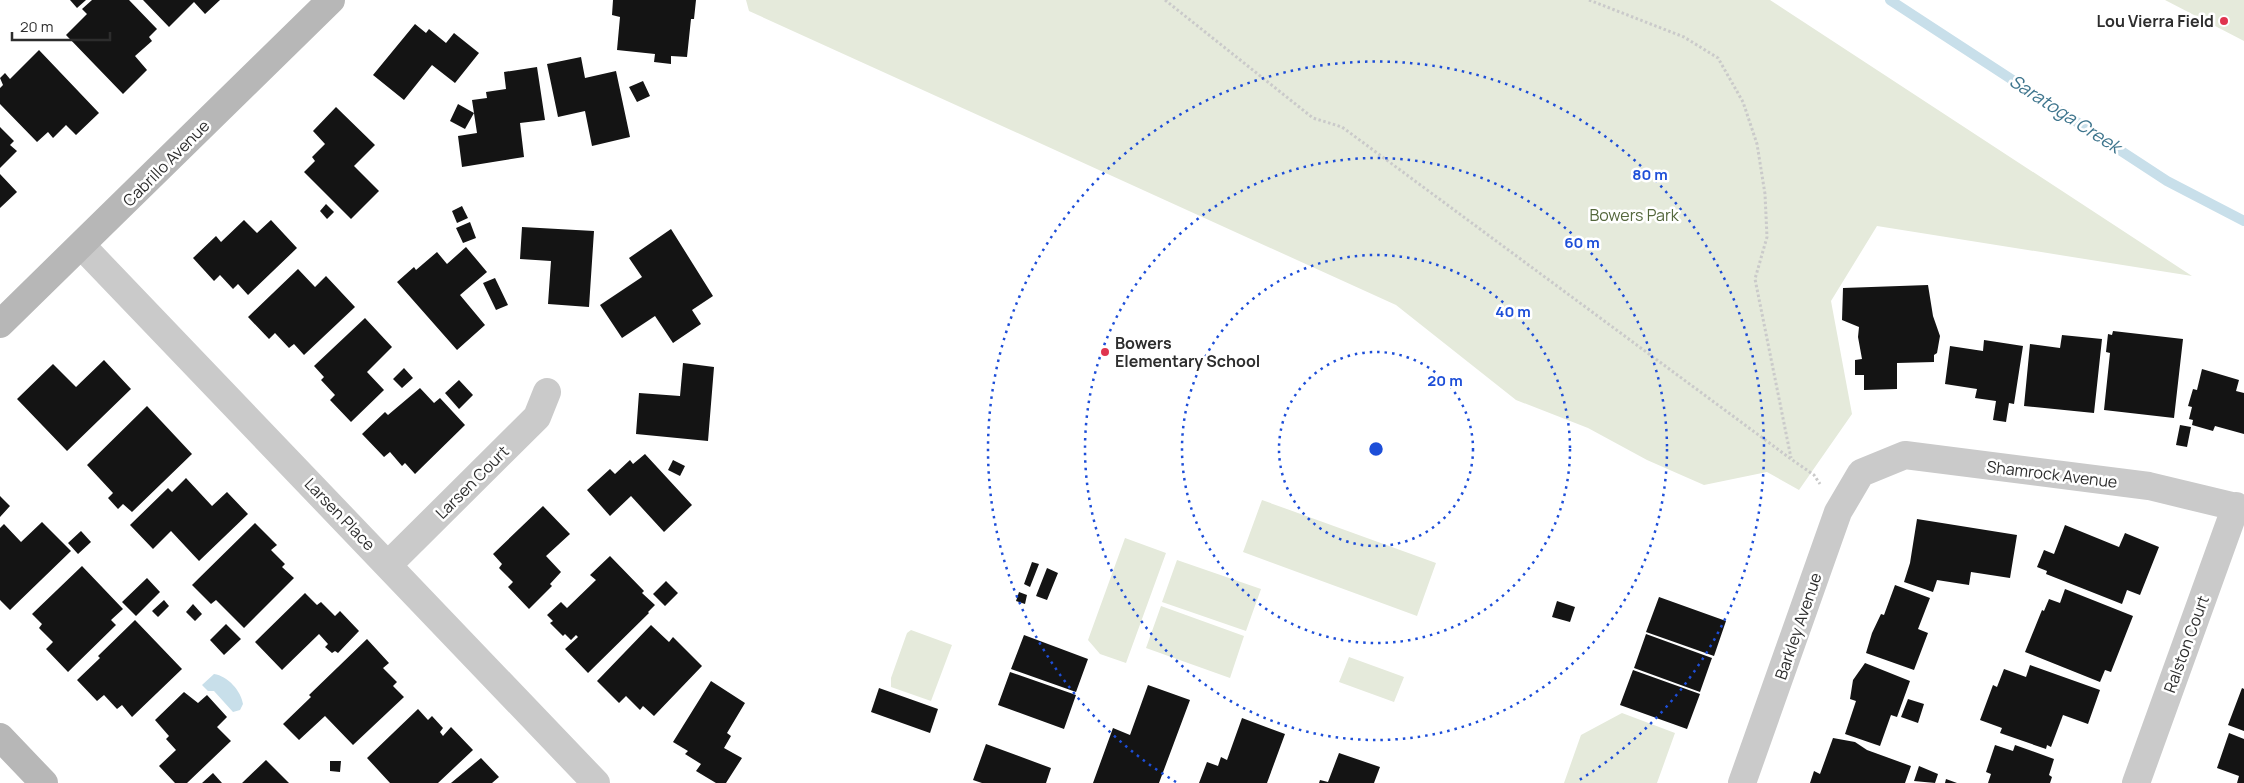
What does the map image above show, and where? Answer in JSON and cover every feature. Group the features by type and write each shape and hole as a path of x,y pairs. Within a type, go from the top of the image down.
{"street":[{"name":"Cabrillo Avenue","path":"0,324 82,246 331,0"},
{"name":"Larsen Place","path":"82,246 596,783"},
{"name":"Larsen Court","path":"388,565 537,417 547,392"},
{"name":"Shamrock Avenue","path":"1861,473 1905,455 2149,486 2240,507"},
{"name":"Barkley Avenue","path":"1742,783 1838,512 1861,473"},
{"name":"Ralston Court","path":"2136,783 2240,507"},
{"path":"0,737 44,783"}],"path":[{"path":"1165,0 1313,118 1342,127 1814,476 1838,512"},
{"path":"1589,0 1684,37 1718,58 1742,102 1757,144 1765,194 1767,237 1755,279 1791,459"}],"green space":[{"name":"Bowers Park","path":"746,0 1770,0 2192,276 1877,226 1831,301 1852,414 1799,490 1767,472 1704,485 1647,460 1588,428 1516,400 1396,305 749,11"},
{"name":"Lou Vierra Field","path":"2165,0 2244,0 2244,41"},
{"path":"1262,500 1436,563 1417,616 1243,552"},
{"path":"1125,538 1166,553 1126,663 1100,654 1088,640"},
{"path":"1177,560 1261,589 1246,631 1162,602"},
{"path":"1161,606 1244,636 1230,678 1146,648"},
{"path":"911,630 952,645 931,701 891,687 891,678 907,633"},
{"path":"1349,657 1404,677 1394,702 1339,682"},
{"path":"1622,713 1675,733 1657,783 1564,783 1581,735"}],"water":[{"path":"214,674 229,681 237,689 243,704 240,710 233,712 214,691 208,691 202,685"}],"building":[{"path":"70,0 86,0 77,8"},
{"path":"92,0 129,0 157,29 149,37 152,41 135,56 147,70 123,94 66,35 87,14 82,9"},
{"path":"143,0 220,0 205,14 194,2 169,27"},
{"path":"613,0 696,0 694,19 691,19 687,57 671,56 671,64 654,62 655,54 617,50 620,17 612,15"},
{"path":"415,24 426,33 429,29 446,43 454,33 479,53 455,83 432,65 404,100 373,75"},
{"path":"39,50 99,113 76,135 66,125 53,138 48,132 37,142 0,104 0,88 3,85 0,78 5,73 10,79"},
{"path":"581,57 585,78 616,71 630,137 592,146 585,111 558,117 547,64"},
{"path":"537,67 545,120 520,123 524,157 462,167 458,136 477,133 472,100 487,98 486,92 506,89 504,72"},
{"path":"643,81 650,96 637,102 629,87"},
{"path":"458,104 474,113 465,129 450,121"},
{"path":"336,107 375,145 354,166 379,191 351,219 304,172 315,161 312,157 325,144 313,131"},
{"path":"0,127 14,141 10,145 17,151 0,168"},
{"path":"0,174 17,192 0,208"},
{"path":"326,204 334,212 327,219 320,211"},
{"path":"462,206 468,218 457,223 452,211"},
{"path":"244,220 257,233 271,220 297,248 248,295 238,284 233,289 220,275 214,281 193,258 216,236 221,242"},
{"path":"470,222 476,238 463,243 456,228"},
{"path":"522,227 594,231 589,307 548,304 551,261 520,259"},
{"path":"671,229 713,296 692,310 701,324 673,343 655,316 622,338 600,305 642,277 629,258"},
{"path":"466,247 487,272 460,295 485,325 457,350 397,282 414,267 416,270 437,252 447,264"},
{"path":"298,269 315,287 326,276 355,307 304,355 294,344 289,348 275,333 269,339 248,317"},
{"path":"495,278 508,305 496,310 483,283"},
{"path":"1928,285 1933,316 1940,336 1937,353 1934,355 1934,362 1897,363 1897,389 1864,390 1864,375 1855,375 1855,360 1862,359 1858,337 1859,327 1842,320 1843,288"},
{"path":"365,318 392,347 367,372 384,390 351,422 330,400 335,395 321,380 324,377 314,366"},
{"path":"2113,331 2183,339 2174,418 2104,410 2110,353 2106,352 2108,334 2112,335"},
{"path":"2062,335 2102,339 2094,413 2024,406 2030,344 2060,348"},
{"path":"1984,340 2023,346 2014,404 2009,403 2006,422 1993,420 1996,401 1975,398 1977,389 1945,384 1950,346 1983,351"},
{"path":"104,360 131,389 67,451 17,399 53,364 76,387"},
{"path":"683,363 714,367 708,441 636,434 639,393 680,396"},
{"path":"404,368 413,378 402,388 393,379"},
{"path":"2202,369 2239,380 2236,391 2244,393 2244,434 2215,426 2213,431 2192,425 2193,420 2189,419 2192,407 2188,406 2193,389 2197,390"},
{"path":"459,380 473,395 459,409 445,393"},
{"path":"420,388 434,403 440,398 465,425 415,474 405,463 402,466 390,452 384,457 362,434 385,412 388,415"},
{"path":"147,406 192,454 132,512 123,504 118,509 108,498 113,493 87,465"},
{"path":"2180,425 2191,427 2187,447 2176,445"},
{"path":"645,454 692,505 664,532 631,496 610,516 587,490 610,469 615,474 630,460 633,464"},
{"path":"673,460 685,466 680,476 668,470"},
{"path":"186,478 212,506 227,492 248,514 199,561 171,531 153,549 130,525 168,488 172,492"},
{"path":"0,496 10,506 0,517"},
{"path":"543,506 570,534 546,556 561,572 550,584 552,586 529,609 508,587 513,582 499,568 502,564 493,554"},
{"path":"1917,519 2017,535 2010,578 1971,572 1969,585 1937,580 1933,592 1904,582 1910,563"},
{"path":"42,522 71,551 10,610 0,600 0,528 4,524 21,542"},
{"path":"255,523 277,545 271,550 285,564 282,567 294,578 244,628 216,600 211,604 192,585"},
{"path":"2065,525 2119,547 2125,533 2159,547 2140,595 2127,590 2122,604 2046,574 2047,571 2037,567 2044,550 2054,554"},
{"path":"81,531 91,542 78,554 68,543"},
{"path":"610,556 655,605 588,673 565,649 578,637 576,635 571,640 565,634 563,636 550,623 553,621 547,615 561,602 567,608 596,580 590,575"},
{"path":"1032,562 1039,564 1030,587 1024,584"},
{"path":"82,566 123,609 111,620 116,625 68,672 46,649 53,642 39,628 42,624 32,614"},
{"path":"1047,568 1058,573 1047,600 1036,596"},
{"path":"147,578 160,592 136,616 122,602"},
{"path":"666,581 678,593 665,606 653,594"},
{"path":"1895,585 1930,598 1918,629 1928,633 1914,670 1866,653 1872,633 1881,614 1884,615"},
{"path":"2065,589 2133,616 2111,672 2105,670 2100,682 2025,652 2042,610 2044,611 2049,599 2060,603"},
{"path":"1019,592 1027,595 1025,604 1016,601"},
{"path":"305,593 317,605 321,602 335,616 340,611 359,631 338,653 335,651 332,653 325,647 328,644 319,634 282,670 255,642"},
{"path":"1659,597 1726,621 1714,656 1646,632"},
{"path":"164,600 169,606 158,617 152,611"},
{"path":"1557,601 1575,607 1570,622 1552,617"},
{"path":"193,604 202,614 195,621 186,612"},
{"path":"135,620 182,669 132,717 122,705 117,709 104,695 97,701 77,680 100,658 98,656"},
{"path":"226,624 241,639 224,655 210,640"},
{"path":"651,625 669,642 673,637 702,666 654,716 643,706 640,710 626,696 619,703 597,681"},
{"path":"1646,634 1712,658 1700,692 1634,668"},
{"path":"1024,635 1088,659 1076,692 1011,669"},
{"path":"367,639 389,663 383,668 397,682 393,686 404,697 353,745 325,716 299,740 283,724 311,697 309,695"},
{"path":"1865,663 1910,681 1897,717 1891,715 1880,746 1845,734 1856,701 1850,699 1853,680"},
{"path":"2030,665 2100,690 2088,724 2063,715 2051,747 2047,745 2046,749 2000,733 2002,728 1980,720 1993,685 1997,687 2004,669 2026,677"},
{"path":"1633,670 1700,694 1687,729 1620,705"},
{"path":"1010,672 1076,695 1064,729 998,705"},
{"path":"711,681 745,703 727,733 731,736 724,748 742,758 726,783 716,783 696,771 701,764 685,754 688,751 673,742"},
{"path":"1148,685 1190,700 1159,783 1093,783 1113,728 1130,735"},
{"path":"879,688 938,709 930,733 871,712"},
{"path":"2242,688 2244,689 2244,731 2228,725"},
{"path":"184,692 198,703 207,695 227,717 217,727 231,741 187,783 175,783 159,766 176,750 166,739 169,736 155,720"},
{"path":"1908,699 1924,704 1918,723 1901,717"},
{"path":"418,709 428,720 432,716 443,728 440,732 443,736 451,727 473,750 438,783 390,783 367,758"},
{"path":"1242,718 1285,734 1267,783 1199,783 1207,762 1218,766 1221,757 1227,760"},
{"path":"2229,733 2244,739 2244,783 2237,783 2239,776 2217,768"},
{"path":"1833,738 1855,742 1867,750 1911,766 1905,783 1810,783 1814,771 1820,774"},
{"path":"986,744 1051,768 1046,783 982,783 973,780"},
{"path":"1995,745 2013,751 2015,745 2054,759 2049,775 2052,777 2050,783 1988,783 1991,774 1986,772"},
{"path":"1339,753 1380,767 1374,783 1319,783 1320,780 1328,782"},
{"path":"481,758 499,777 492,783 451,783"},
{"path":"266,760 289,783 242,783"},
{"path":"330,761 341,761 340,772 330,771"},
{"path":"1919,766 1938,774 1935,783 1914,781"},
{"path":"213,773 222,783 202,783"},
{"path":"1946,779 1957,783 1945,783"}],"waterway":[{"name":"Saratoga Creek","path":"1890,0 2167,181 2244,221"}],"place":[{"name":"Lou Vierra Field","path":"2224,21"},
{"name":"Bowers Elementary School","path":"1105,352"}]}
